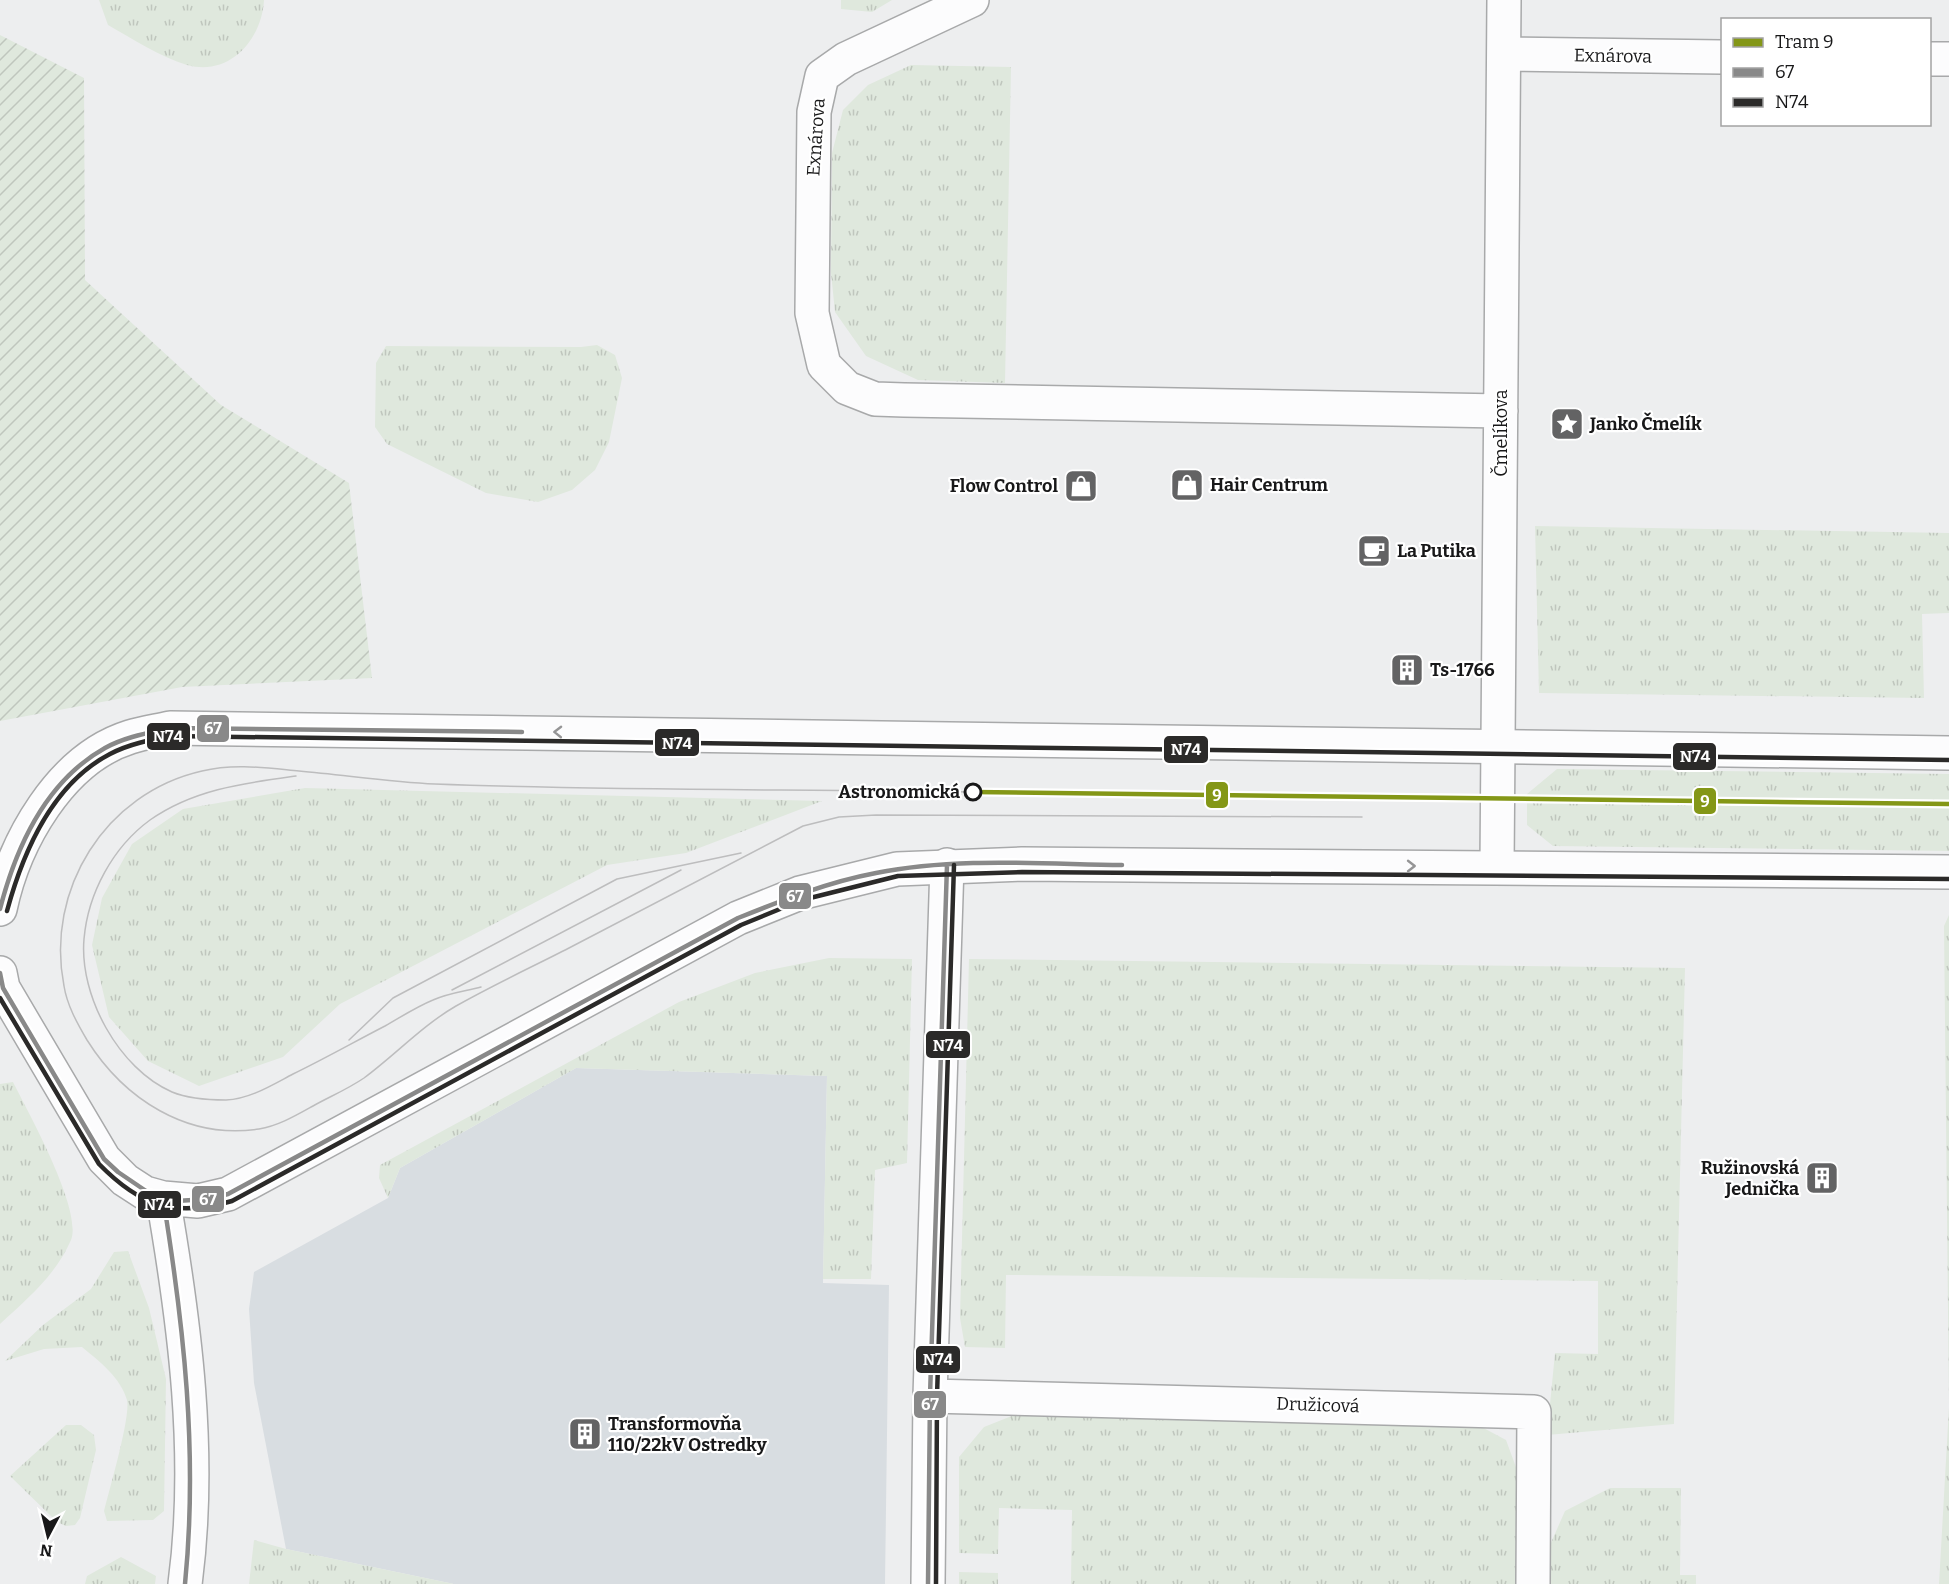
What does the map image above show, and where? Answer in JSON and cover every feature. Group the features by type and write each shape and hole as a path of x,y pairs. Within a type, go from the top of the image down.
{"street":[{"name":"Exnárova","path":"972,0 846,59 822,76 814,112 812,313 824,365 847,388 875,399 1501,411"},
{"name":"Čmelíkova","path":"1497,866 1504,0"},
{"name":"Exnárova","path":"1504,54 1721,57"},
{"path":"1931,59 1949,59"},
{"path":"0,909 12,864 24,837 60,786 75,771 107,748 129,737 170,728 1949,753"},
{"path":"928,1584 930,1396 947,865"},
{"path":"0,973 3,988 104,1159 125,1180 145,1193 163,1198 198,1201 228,1194 738,918 800,893 897,869 947,865 1497,866 1949,873"},
{"path":"163,1198 175,1270 191,1427 185,1584"},
{"name":"Družicová","path":"930,1396 1533,1412 1533,1584"}],"shaded area":[{"path":"576,1068 827,1076 823,1283 889,1285 885,1584 454,1584 286,1549 254,1383 249,1309 254,1272 388,1198 400,1168"}],"green space":[{"path":"99,0 264,0 257,28 241,52 230,60 203,67 187,65 167,57 108,25"},
{"path":"841,0 892,0 872,12 841,9"},
{"path":"0,35 84,78 85,280 221,405 349,483 372,678 182,687 0,721"},
{"path":"911,65 1011,67 1005,383 918,380 866,356 835,312 831,273 832,153 843,110 868,85"},
{"path":"597,345 615,355 622,378 609,442 595,470 572,490 538,502 486,493 387,444 375,427 376,363 386,346 581,347"},
{"path":"1535,526 1949,533 1949,613 1922,614 1924,698 1539,693"},
{"path":"1557,769 1949,774 1949,851 1553,846 1527,825 1527,794"},
{"path":"305,788 822,801 686,853 607,865 340,1004 283,1057 199,1086 148,1061 109,1017 92,945 102,898 132,844 183,809"},
{"path":"1949,915 1949,1407 1944,926"},
{"path":"829,958 912,959 907,1163 875,1170 871,1279 823,1279 827,1076 576,1068 400,1168 388,1198 379,1178 380,1165 679,1002 755,973"},
{"path":"969,959 1685,968 1674,1424 1547,1435 1555,1353 1598,1354 1598,1281 1006,1275 1005,1348 965,1347 960,1318"},
{"path":"13,1082 62,1185 73,1226 71,1240 65,1253 49,1275 0,1324 0,1084"},
{"path":"128,1251 149,1308 166,1379 164,1511 153,1520 107,1521 104,1511 126,1421 127,1400 120,1384 109,1370 82,1347 44,1349 5,1361 43,1325 91,1289 114,1252"},
{"path":"1949,1407 1949,1584 1939,1584"},
{"path":"1032,1408 1461,1416 1506,1440 1524,1489 1523,1584 1071,1584 1072,1510 999,1508 998,1554 959,1553 959,1457 984,1427"},
{"path":"66,1425 81,1425 94,1435 96,1450 80,1518 75,1525 66,1526 57,1522 10,1476"},
{"path":"1610,1488 1681,1488 1680,1575 1696,1575 1696,1584 1546,1584 1546,1554 1565,1511"},
{"path":"254,1540 286,1549 454,1584 249,1584"},
{"path":"121,1557 156,1576 155,1584 85,1584 87,1576"},
{"path":"959,1572 998,1573 998,1584 959,1584"}],"tram line":[{"path":"973,792 502,786 418,783 251,767 226,767 202,771 167,783 137,800 111,823 90,851 74,882 64,915 60,950 65,993 87,1040 119,1080 139,1097 160,1111 207,1128 232,1131 259,1129 286,1120 358,1082 432,1022 456,1006 803,826 839,817 876,815 1362,817"},
{"path":"296,776 220,789 184,801 150,820 114,857 97,888 86,922 84,961 88,984 96,1006 106,1028 120,1049 153,1081 172,1092 192,1098 235,1099 269,1087 427,1003 481,987"},
{"name":"9","path":"973,792 1949,804"},
{"path":"349,1040 393,998 617,879 741,853"},
{"path":"452,990 681,870"}],"transit line":[{"name":"67","path":"0,909 15,862 36,818 50,797 84,762 105,748 129,738 170,728 522,732"},
{"name":"N74","path":"7,911 31,843 56,801 72,783 110,754 140,743 171,736 1949,760"},
{"name":"67","path":"0,973 3,988 104,1159 118,1172 146,1191 176,1201 209,1199 228,1194 738,918 789,898 858,877 906,868 968,863 1122,865"},
{"name":"67","path":"928,1584 930,1396 947,865"},
{"name":"N74","path":"936,1584 937,1396 954,865"},
{"name":"N74","path":"0,998 99,1164 129,1190 144,1199 175,1208 193,1208 232,1201 741,925 802,900 898,876 1022,872 1949,879"},
{"name":"67","path":"163,1198 177,1294 187,1390 190,1487 185,1584"}],"place":[{"name":"Janko Čmelík","path":"1567,424"},
{"name":"Hair Centrum","path":"1187,485"},
{"name":"Flow Control","path":"1081,486"},
{"name":"La Putika","path":"1374,551"},
{"name":"Ts-1766","path":"1407,670"},
{"name":"Astronomická","path":"973,792"},
{"name":"Ružinovská Jednička","path":"1822,1178"},
{"name":"Transformovňa 110/22kV Ostredky","path":"585,1434"}]}
